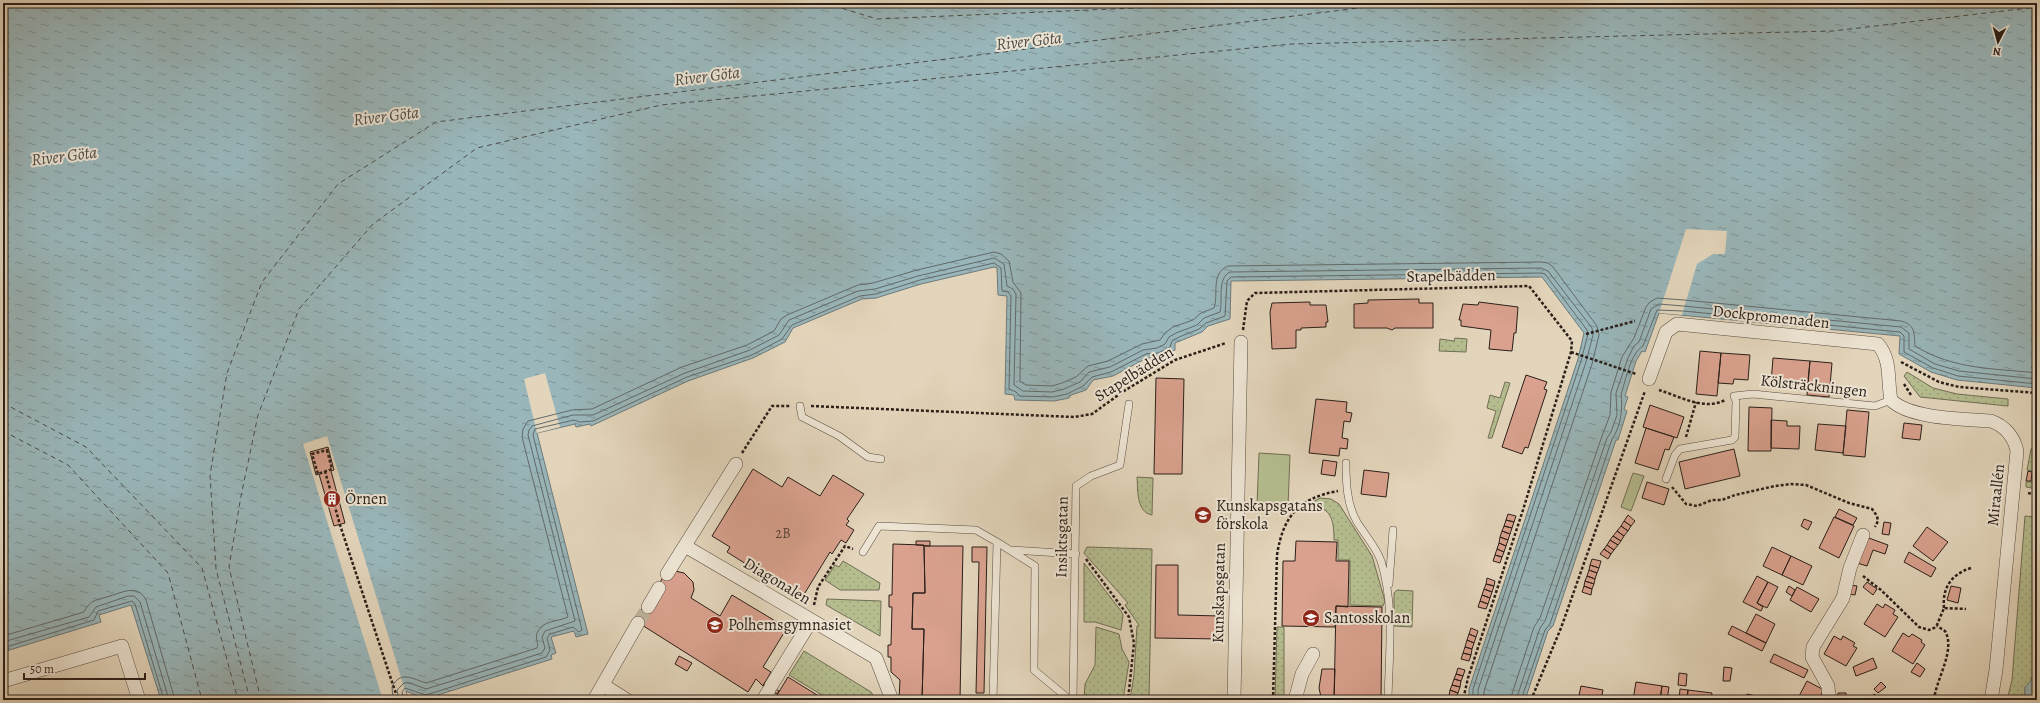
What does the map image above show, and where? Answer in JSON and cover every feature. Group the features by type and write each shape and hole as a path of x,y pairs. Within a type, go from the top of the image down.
{"street":[{"name":"Dockpromenaden","path":"1645,380 1666,332 1677,324 1878,344 1891,367 1890,394"},
{"name":"Kunskapsgatan","path":"1234,700 1241,342"},
{"name":"Miraallén","path":"1890,394 1900,408 1918,414 1991,421 2000,424 2016,443 2017,451 1996,670 1991,700"},
{"path":"667,574 736,464"},
{"path":"1829,700 1828,686 1812,657 1813,647 1843,598 1850,568 1863,535"},
{"name":"Diagonalen","path":"685,546 876,658 892,700"},
{"path":"648,606 659,588"},
{"path":"768,692 811,621"},
{"path":"594,700 638,623"},
{"path":"3,681 122,646 139,700"},
{"path":"1295,700 1302,674 1312,654"},
{"path":"603,685 627,700"}],"lane":[{"name":"Kölsträckningen","path":"1734,396 1753,394 1875,406 1890,394"},
{"path":"1666,479 1675,455 1680,449 1732,440 1734,437 1736,401 1734,396"},
{"name":"Insiktsgatan","path":"1073,700 1076,486 1090,476 1120,465 1129,404"},
{"path":"800,406 802,417 839,436 868,457 881,459"},
{"path":"1346,463 1351,509 1380,560 1388,591"},
{"path":"863,552 879,526 976,530 1035,566 1034,670 1070,700"},
{"path":"1388,700 1390,625 1388,591 1393,530"},
{"path":"993,700 997,542"},
{"path":"1009,550 1076,554"}],"path":[{"name":"Stapelbädden","path":"736,464 772,406 1074,417 1092,414 1124,391 1175,360 1228,342 1241,342 1247,301 1255,293 1529,286 1572,341 1571,352"},
{"path":"1586,334 1635,321"},
{"path":"1463,700 1468,678 1523,510 1571,352 1645,380 1696,402 1712,404 1734,396"},
{"path":"1915,400 1891,367 1904,363 1933,379 1959,387 2037,394"},
{"path":"1531,700 1561,628 1645,380"},
{"path":"1686,447 1685,441 1696,402"},
{"path":"326,450 332,469 325,471 318,474 312,454 326,450"},
{"path":"325,471 340,525 398,700"},
{"path":"1666,479 1686,504 1697,506 1712,500 1722,500 1736,495 1775,486 1791,484 1806,485 1875,512 1878,521 1877,525 1863,535"},
{"path":"1273,700 1278,555 1282,535 1293,513 1305,502 1326,493 1348,490"},
{"path":"2023,492 2037,494"},
{"path":"811,621 818,587 845,546 863,552"},
{"path":"1076,554 1085,558 1129,617 1134,643 1128,700"},
{"path":"1850,568 1881,590 1919,627 1929,630 1936,626 1944,608 1944,592 1947,583 1962,571 1971,568"},
{"path":"1944,608 1966,609"},
{"path":"1934,700 1935,689 1947,656 1949,644 1945,631 1936,626"}],"green space":[{"path":"1455,338 1467,339 1466,352 1439,351 1440,339 1454,341"},
{"path":"1907,372 1933,388 1957,394 2008,399 2008,406 1920,397 1904,376"},
{"path":"1505,382 1510,383 1492,438 1488,438 1496,411 1487,408 1490,395 1500,398"},
{"path":"2037,444 2037,489 2026,487 2026,482 2032,482 2033,472 2027,470 2031,449"},
{"path":"1259,453 1290,455 1288,506 1257,505"},
{"path":"1633,473 1644,476 1631,511 1621,507"},
{"path":"1137,477 1153,478 1152,515 1143,510 1140,505"},
{"path":"1320,498 1331,499 1339,504 1372,556 1385,601 1383,606 1350,605 1350,560 1338,560 1338,540 1334,540 1332,520 1326,511 1314,506 1306,506"},
{"path":"2025,516 2037,517 2037,667 2030,682 2025,687 2025,700 2007,700 2012,680"},
{"path":"1087,547 1152,549 1149,700 1130,700 1134,675 1137,626 1139,625 1125,605 1128,603 1084,553"},
{"path":"843,561 880,583 879,590 840,590 825,580 835,565 839,567"},
{"path":"1084,563 1121,611 1123,615 1121,630 1095,622 1084,622"},
{"path":"1397,590 1413,591 1412,627 1394,626 1394,593"},
{"path":"827,599 881,601 880,636 826,605"},
{"path":"1096,627 1119,634 1122,649 1129,662 1123,700 1084,700 1085,684 1095,665"},
{"path":"1277,627 1284,627 1284,700 1275,700"},
{"path":"804,651 871,692 876,700 830,700 789,675"}],"water":[{"name":"River Göta","path":"3,3 2037,3 2037,388 1957,380 1931,372 1899,354 1900,336 1659,313 1645,352 1642,351 1636,361 1625,396 1628,397 1624,409 1627,411 1618,440 1616,440 1553,626 1548,631 1525,700 1469,700 1469,689 1578,359 1584,333 1542,277 1231,281 1230,319 1208,326 1202,332 1175,343 1175,350 1158,357 1147,358 1113,376 1093,380 1086,390 1071,395 1069,398 1054,401 1015,400 1014,395 1005,394 1007,296 998,295 997,268 994,267 921,284 876,298 862,299 793,328 785,342 753,358 688,381 591,426 590,424 576,427 575,424 537,433 588,634 576,637 574,631 551,637 556,653 551,655 552,659 425,699 406,691 408,700 161,700 131,605 99,615 101,622 3,652"},
{"path":"2037,667 2037,700 2025,700 2025,687 2030,682"}],"pier":[{"path":"1686,229 1727,231 1725,254 1713,254 1697,264 1682,315 1659,313"},
{"path":"545,373 560,427 537,433 524,379"},
{"path":"327,436 408,700 383,700 303,444"}],"building":[{"path":"1419,299 1419,303 1433,303 1433,328 1395,328 1392,330 1387,328 1354,328 1354,304 1368,303 1368,300"},
{"path":"1310,302 1310,305 1326,305 1328,322 1326,322 1326,327 1301,328 1301,330 1296,330 1296,348 1272,349 1270,312 1272,303"},
{"path":"1479,302 1518,307 1516,333 1514,333 1512,351 1489,349 1491,330 1461,326 1461,320 1459,320 1463,304 1478,305"},
{"path":"1700,351 1721,353 1717,396 1696,394"},
{"path":"1721,353 1750,355 1748,380 1734,379 1733,384 1718,383"},
{"path":"1773,358 1810,361 1807,391 1794,390 1795,385 1771,383"},
{"path":"1810,361 1832,363 1829,397 1807,395"},
{"path":"1526,375 1547,382 1544,389 1547,390 1528,448 1525,447 1522,454 1502,447"},
{"path":"1156,378 1184,379 1182,474 1154,474"},
{"path":"1316,399 1347,402 1346,412 1352,413 1350,422 1344,421 1342,438 1348,439 1347,449 1340,448 1339,456 1309,453"},
{"path":"1650,405 1684,417 1677,438 1643,427"},
{"path":"1749,407 1772,408 1771,451 1748,451"},
{"path":"1847,410 1869,412 1865,457 1843,455"},
{"path":"1771,420 1787,421 1787,426 1800,426 1799,449 1771,448"},
{"path":"1904,423 1922,425 1920,440 1902,438"},
{"path":"1818,424 1846,426 1843,453 1815,450"},
{"path":"1646,428 1674,437 1669,450 1665,449 1658,470 1635,463"},
{"name":"Örnen","path":"328,447 334,470 331,471 345,523 334,526 319,474 316,475 310,452"},
{"path":"1734,449 1740,476 1685,489 1679,462"},
{"path":"1323,460 1337,462 1335,476 1321,474"},
{"path":"753,469 782,487 788,477 820,496 833,475 864,494 847,519 849,521 846,525 854,530 846,543 841,540 832,554 830,552 800,601 772,583 773,581 727,552 730,547 712,536"},
{"path":"1364,470 1389,473 1386,497 1361,494"},
{"path":"2028,471 2032,472 2031,481 2026,481"},
{"path":"1647,482 1669,489 1664,505 1642,498"},
{"path":"1839,509 1857,518 1853,525 1835,517"},
{"path":"1508,514 1516,516 1514,522 1506,520"},
{"path":"1628,515 1635,521 1631,526 1624,521"},
{"path":"1834,517 1854,526 1839,558 1819,548"},
{"path":"1804,519 1812,522 1808,530 1801,526"},
{"path":"1506,520 1514,522 1512,528 1504,526"},
{"path":"1624,521 1631,526 1628,531 1621,526"},
{"path":"1884,522 1891,523 1889,535 1882,534"},
{"path":"1504,526 1512,528 1510,534 1502,531"},
{"path":"1621,526 1628,531 1624,536 1617,531"},
{"path":"1927,527 1948,542 1933,561 1913,546"},
{"path":"1502,531 1510,534 1508,540 1500,537"},
{"path":"1617,531 1624,536 1621,541 1613,536"},
{"path":"1613,536 1621,541 1618,545 1610,540"},
{"path":"1500,537 1508,540 1506,546 1499,543"},
{"path":"1866,537 1888,545 1885,554 1873,550 1867,566 1857,563"},
{"path":"1610,540 1618,545 1614,550 1607,545"},
{"path":"916,541 930,541 930,546 916,545"},
{"path":"1296,541 1337,542 1336,561 1349,561 1348,607 1336,606 1335,627 1282,626 1283,561 1295,561"},
{"path":"1499,543 1506,546 1504,552 1497,549"},
{"path":"893,544 924,545 925,593 913,593 912,629 924,629 922,700 899,700 900,680 891,672 891,657 888,657 888,645 891,645 892,607 889,607 889,595 892,595"},
{"path":"1607,545 1614,550 1611,554 1604,549"},
{"path":"924,546 963,546 960,700 922,700 924,629 912,629 913,593 925,593"},
{"path":"972,547 987,547 984,693 976,693 979,562 972,562"},
{"path":"1772,547 1791,556 1782,575 1763,566"},
{"path":"1497,549 1504,552 1502,557 1495,555"},
{"path":"1604,549 1611,554 1608,559 1600,554"},
{"path":"1909,552 1936,568 1931,577 1904,562"},
{"path":"1495,555 1502,557 1500,563 1493,561"},
{"path":"1791,556 1812,566 1803,585 1782,575"},
{"path":"1592,559 1601,561 1599,568 1590,565"},
{"path":"1156,565 1178,565 1178,615 1221,616 1221,639 1155,638"},
{"path":"1590,565 1599,568 1597,573 1589,570"},
{"path":"1589,570 1597,573 1595,579 1587,576"},
{"name":"Polhemsgymnasiet","path":"675,571 684,573 693,582 694,590 691,598 720,616 732,595 787,628 763,667 771,672 763,686 756,679 748,692 634,620 664,576"},
{"path":"1587,576 1595,579 1594,584 1585,581"},
{"path":"1757,576 1768,582 1757,603 1763,607 1761,611 1743,602"},
{"path":"1487,578 1495,581 1494,586 1486,584"},
{"path":"1585,581 1594,584 1592,589 1584,586"},
{"path":"1768,582 1778,587 1767,608 1757,603"},
{"path":"1867,582 1877,589 1873,595 1863,587"},
{"path":"1486,584 1494,586 1492,592 1484,589"},
{"path":"1850,585 1857,586 1855,595 1848,594"},
{"path":"1584,586 1592,589 1591,595 1582,592"},
{"path":"1789,586 1795,590 1792,596 1786,592"},
{"path":"1951,586 1961,588 1958,603 1947,600"},
{"path":"1797,587 1819,599 1811,612 1790,600"},
{"path":"1484,589 1492,592 1490,598 1482,595"},
{"path":"1482,595 1490,598 1488,604 1480,601"},
{"path":"1480,601 1488,604 1486,609 1478,607"},
{"path":"1877,604 1883,608 1885,604 1895,610 1893,614 1898,617 1885,637 1864,624"},
{"path":"1336,606 1382,607 1381,700 1334,700"},
{"path":"1756,614 1775,624 1766,643 1746,633"},
{"path":"1732,626 1766,643 1762,651 1728,634"},
{"path":"1471,628 1478,631 1476,637 1469,634"},
{"path":"1903,633 1909,637 1912,634 1922,640 1921,642 1925,645 1913,664 1892,651"},
{"path":"1469,634 1476,637 1474,643 1467,640"},
{"path":"1834,636 1841,640 1843,636 1855,643 1853,646 1857,648 1846,666 1824,654"},
{"path":"1467,640 1474,643 1472,649 1465,647"},
{"path":"1465,647 1472,649 1471,655 1463,653"},
{"path":"1463,653 1471,655 1469,661 1461,659"},
{"path":"1774,654 1808,670 1804,678 1770,662"},
{"path":"679,656 692,663 687,671 675,664"},
{"path":"1873,658 1877,668 1856,676 1853,667"},
{"path":"1917,663 1925,669 1920,677 1911,672"},
{"path":"1724,667 1732,668 1730,681 1723,681"},
{"path":"1458,668 1465,670 1463,676 1456,674"},
{"path":"1322,669 1335,669 1334,697 1321,697 1319,688"},
{"path":"1679,673 1687,674 1686,686 1678,685"},
{"path":"1456,674 1463,676 1461,681 1454,679"},
{"path":"788,677 825,700 774,700"},
{"path":"1454,679 1461,681 1460,687 1452,685"},
{"path":"1807,681 1824,690 1818,700 1797,700"},
{"path":"765,682 779,691 777,694 763,686"},
{"path":"1636,682 1662,686 1660,700 1633,700"},
{"path":"1881,682 1886,687 1878,693 1874,689"},
{"path":"1452,685 1460,687 1458,693 1450,690"},
{"path":"1581,686 1603,690 1601,700 1578,700"},
{"path":"1662,686 1669,687 1667,700 1660,700"},
{"path":"1680,689 1688,690 1687,700 1679,700"},
{"path":"1450,690 1458,693 1456,698 1449,696"},
{"path":"1688,690 1712,693 1711,700 1687,700"},
{"path":"1838,693 1846,693 1846,700 1838,700"},
{"path":"1747,694 1756,696 1756,699 1761,700 1735,700 1735,697 1746,699"},
{"path":"1874,694 1883,700 1870,700"},
{"path":"1449,696 1456,698 1456,700 1447,700"},
{"path":"1727,696 1735,697 1735,700 1726,700"}],"ferry route":[{"path":"825,3 877,19 1254,3"},
{"path":"250,700 216,569 210,475 227,373 262,282 338,184 436,122 1399,3"},
{"path":"261,700 229,567 241,496 258,415 299,309 373,224 477,148 661,105 1292,44 1833,31 2037,7"},
{"path":"3,403 86,447 202,568 238,700"},
{"path":"3,431 68,465 168,573 202,700"}],"tunnel":[{"path":"638,623 648,607"}],"place":[{"name":"Örnen","path":"332,499"},
{"name":"Kunskapsgatans förskola","path":"1203,515"},
{"name":"Santosskolan","path":"1311,618"},
{"name":"Polhemsgymnasiet","path":"715,625"}]}
